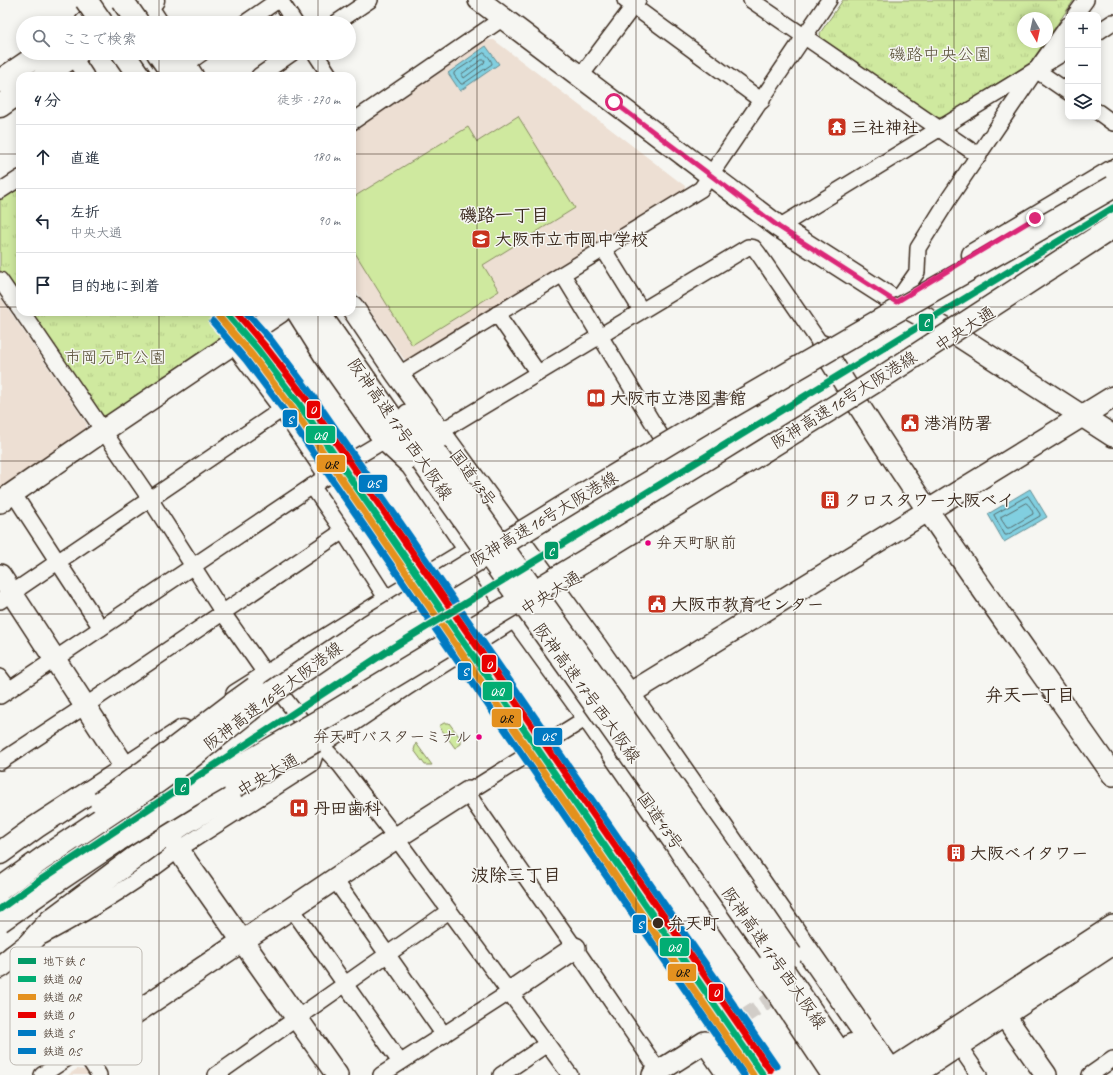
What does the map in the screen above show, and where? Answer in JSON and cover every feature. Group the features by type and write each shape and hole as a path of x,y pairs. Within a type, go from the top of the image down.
{"main road":[{"path":"78,0 90,16"},
{"path":"102,0 113,16"},
{"path":"95,16 120,0 146,11"},
{"path":"136,16 146,11"},
{"path":"0,81 31,60"},
{"path":"50,72 68,60"},
{"path":"120,60 128,72"},
{"path":"128,60 136,72"},
{"path":"144,60 152,72"},
{"path":"174,60 185,65"},
{"path":"0,106 16,95"},
{"path":"0,853 36,827 267,676 388,601 510,527 822,346 1113,171"},
{"name":"阪神高速16号大阪港線","path":"0,889 157,782 271,693 368,626 708,420 1113,187"},
{"name":"阪神高速16号大阪港線","path":"0,921 112,844 191,795 331,714 596,554 877,380 1113,227"},
{"name":"中央大通","path":"23,947 51,920 174,841 406,684 855,400 1073,259 1113,236"},
{"name":"国道43号","path":"356,313 398,375 556,590 629,694 886,1073"},
{"path":"301,316 325,355 389,435"},
{"path":"314,316 389,435"},
{"name":"阪神高速17号西大阪線","path":"321,316 426,468 628,750 673,835 722,906 770,952 855,1075"},
{"name":"阪神高速17号西大阪線","path":"341,316 436,453 715,846 886,1073"},
{"path":"348,316 358,332 382,352"},
{"name":"国道43号","path":"389,435 412,465 514,616 588,717 677,845 710,898 779,994 833,1075"},
{"path":"438,504 452,516 464,521 479,512 480,498 475,480"},
{"path":"0,875 70,823 145,771 252,690 305,657 455,573"},
{"path":"0,936 200,806 330,732 406,679 454,640"},
{"name":"国道43号","path":"596,647 585,654 578,665 579,682 590,703 670,816 726,900 741,940"}],"street":[{"path":"255,16 279,0 290,16"},
{"path":"346,16 370,0"},
{"path":"479,0 779,227 896,302 957,334 1113,436"},
{"path":"751,0 806,36 930,124 940,129 979,156"},
{"path":"398,375 604,250 701,189 829,0"},
{"path":"1077,12 1086,0"},
{"path":"580,76 632,2 762,101"},
{"path":"356,115 503,18"},
{"path":"1101,30 1113,22"},
{"path":"896,302 918,272 918,248 950,197 1065,29"},
{"path":"779,227 1065,52"},
{"path":"78,60 84,72"},
{"path":"265,72 282,60"},
{"path":"320,60 327,72"},
{"path":"1036,70 1065,90"},
{"path":"1101,114 1113,122"},
{"path":"0,191 16,181"},
{"path":"440,432 600,337 641,310 742,249 748,247 754,248 822,346 855,400 928,511 1113,775"},
{"path":"604,250 641,310"},
{"path":"563,275 662,438"},
{"path":"0,280 16,304"},
{"path":"498,314 538,373"},
{"path":"25,316 150,499 223,613 267,676 396,838 570,1075"},
{"path":"101,628 58,561 7,498 103,431 274,316"},
{"path":"235,343 284,408 329,474"},
{"path":"629,694 1113,397"},
{"path":"6,597 284,408"},
{"path":"0,676 4,692 389,435"},
{"path":"312,486 388,601"},
{"path":"0,762 343,531"},
{"path":"0,575 6,597 54,659 242,941 337,1075"},
{"path":"142,1008 396,838 588,717"},
{"path":"468,792 474,803 575,948 655,1073 705,1042 728,1075"},
{"path":"335,880 444,1035"},
{"path":"292,909 400,1062"},
{"path":"216,1075 449,911"},
{"path":"886,1073 1113,926"},
{"path":"914,1075 1113,944"},
{"path":"381,1075 510,992 575,948"},
{"path":"1004,1015 1046,1075"},
{"path":"501,1075 548,1044"},
{"path":"958,1046 979,1075"},
{"path":"1090,1075 1113,1059"},
{"path":"42,1075 57,1065"},
{"path":"93,1065 99,1075"}],"shaded area":[{"name":"大阪市立市岡中学校","path":"486,40 494,40 685,186 686,194 410,360 404,359 356,291 356,129"},
{"path":"0,297 87,424 85,431 0,489"},
{"path":"77,1069 85,1070 88,1075 68,1075"}],"green space":[{"name":"磯路中央公園","path":"843,0 1074,0 1053,30 1053,12 1017,12 1017,48 1041,48 1031,62 944,117 935,118 821,40 820,33"},
{"path":"518,116 575,208 483,265 499,291 412,345 356,254 356,196 468,127 477,142"},
{"path":"16,188 16,293 0,270 0,199"},
{"name":"市岡元町公園","path":"32,316 223,316 234,328 106,416 100,415"},
{"path":"444,723 449,723 461,739 461,744 455,748 439,726"},
{"path":"416,743 432,765 425,765 414,750"}],"water":[{"path":"486,46 499,64 460,91 448,73"},
{"path":"1030,489 1047,517 1004,542 988,514"}],"tunnel":[{"path":"705,1042 779,994"}],"metro line":[{"name":"C","path":"0,909 33,885 392,648 1113,208"}],"rail line":[{"name":"O;Q","path":"228,316 258,350 299,404 763,1075"},
{"name":"O","path":"239,316 306,399 770,1070"},
{"name":"O;S","path":"250,316 271,340 312,395 776,1066"},
{"name":"O;R","path":"219,317 252,355 293,409 753,1075"},
{"name":"S","path":"213,322 246,360 286,413 744,1075"}],"place":[{"name":"三社神社","path":"837,127"},
{"name":"大阪市立市岡中学校","path":"481,239"},
{"name":"大阪市立港図書館","path":"596,398"},
{"name":"港消防署","path":"910,423"},
{"name":"クロスタワー大阪ベイ","path":"830,500"},
{"name":"弁天町駅前","path":"648,543"},
{"name":"大阪市教育センター","path":"657,604"},
{"name":"弁天町バスターミナル","path":"479,737"},
{"name":"丹田歯科","path":"299,808"},
{"name":"大阪ベイタワー","path":"956,853"},
{"name":"弁天町","path":"658,923"}],"district":[{"name":"磯路一丁目","path":"504,215"},
{"name":"弁天一丁目","path":"1030,695"},
{"name":"波除三丁目","path":"516,875"}],"route":[{"path":"614,102 779,227 896,302 1035,218"}]}
